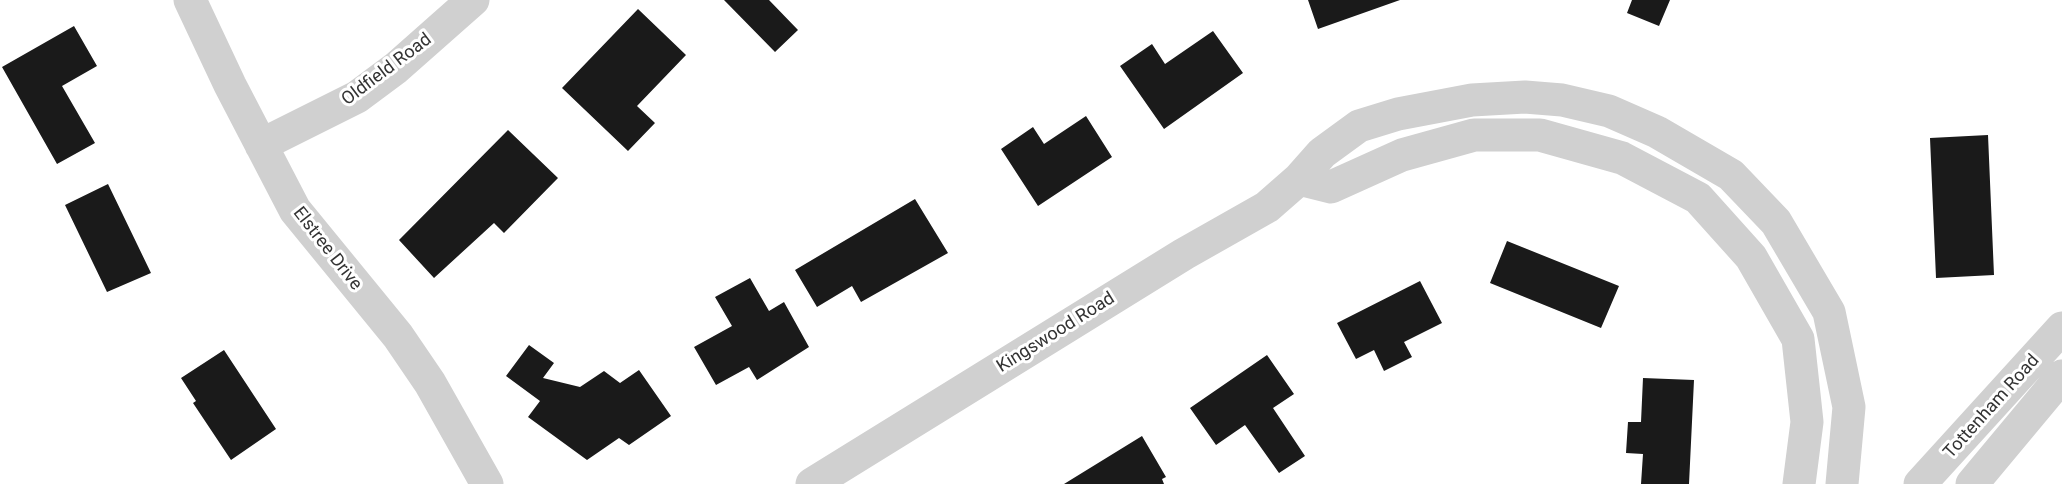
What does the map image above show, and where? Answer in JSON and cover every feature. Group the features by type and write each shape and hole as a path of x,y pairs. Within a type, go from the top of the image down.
{"street":[{"name":"Elstree Drive","path":"190,0 295,210 398,336 430,383 487,484"},
{"name":"Oldfield Road","path":"261,145 357,97 396,68 473,0"},
{"name":"Kingswood Road","path":"812,484 1184,254 1267,207 1299,179 1322,153 1359,126 1398,114 1472,100 1525,97 1563,100 1609,111 1689,149 1731,175 1776,222 1829,312 1849,407 1842,484"},
{"path":"1299,179 1331,187 1402,156 1474,135 1540,135 1622,158 1698,198 1751,257 1798,339 1807,422 1799,484"},
{"name":"Tottenham Road","path":"1920,484 2062,328"},
{"name":"Tottenham Road","path":"1972,484 2062,376"}],"building":[{"path":"724,0 769,0 798,30 775,52"},
{"path":"1308,0 1400,0 1318,29"},
{"path":"1632,0 1670,0 1659,26 1627,13"},
{"path":"638,9 686,55 637,106 655,123 628,151 562,88"},
{"path":"74,26 97,66 62,86 95,143 57,164 2,67"},
{"path":"1213,31 1243,73 1164,129 1120,66 1152,44 1165,64"},
{"path":"1086,116 1112,157 1038,206 1001,149 1033,127 1044,144"},
{"path":"508,130 558,178 504,233 494,223 434,278 399,240"},
{"path":"1988,135 1994,275 1936,278 1930,138"},
{"path":"108,184 151,273 107,292 65,205"},
{"path":"915,199 948,253 861,302 852,286 817,307 795,270"},
{"path":"1507,241 1619,286 1601,328 1490,283"},
{"path":"750,278 769,311 784,302 809,347 757,380 749,367 716,385 694,347 732,326 715,297"},
{"path":"1420,281 1442,323 1404,342 1412,357 1384,371 1374,350 1356,359 1337,323"},
{"path":"529,345 554,363 543,378 580,387 604,371 620,383 639,370 671,416 629,445 619,438 587,460 528,417 540,401 506,376"},
{"path":"224,350 276,429 231,460 193,403 196,401 181,378"},
{"path":"1267,355 1294,394 1273,408 1305,456 1279,473 1245,425 1216,445 1190,408"},
{"path":"1643,378 1694,380 1689,484 1641,484 1643,454 1626,453 1628,422 1641,422"},
{"path":"1142,436 1166,477 1162,479 1164,484 1064,484"}]}
